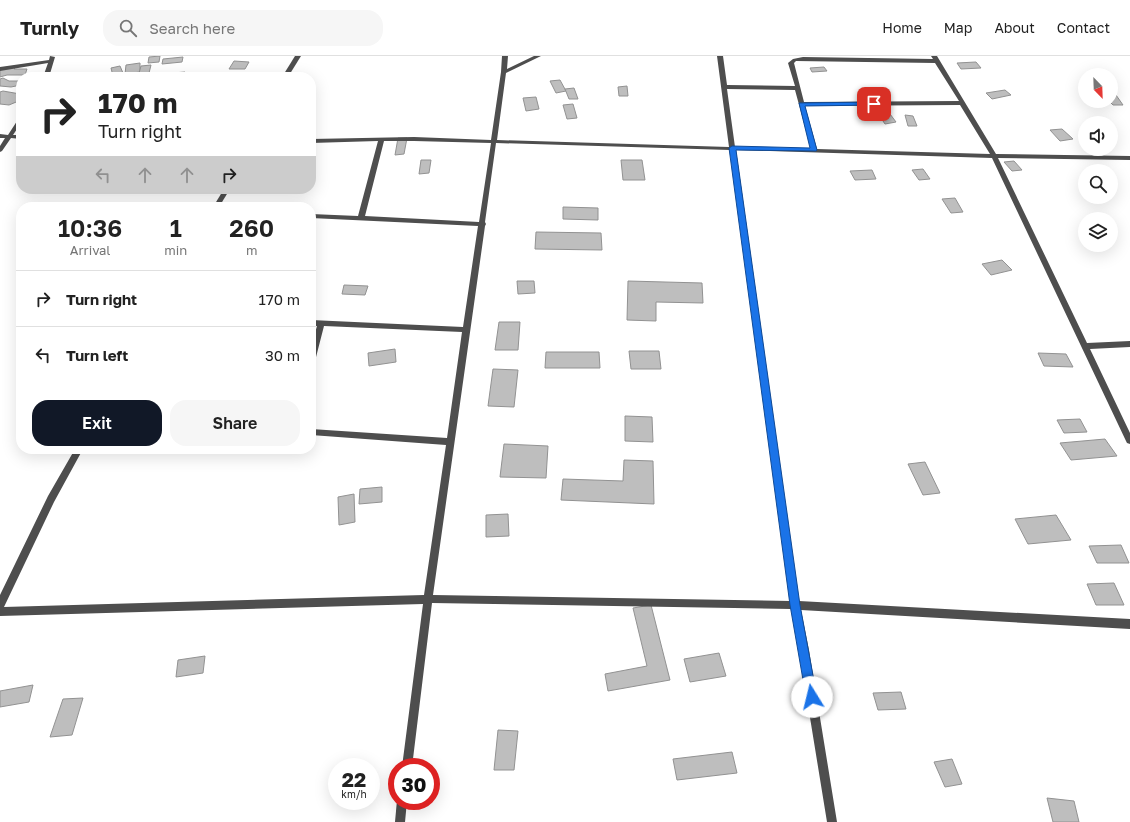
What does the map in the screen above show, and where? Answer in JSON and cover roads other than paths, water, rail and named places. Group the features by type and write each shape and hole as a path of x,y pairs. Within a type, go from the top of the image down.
{"street":[{"path":"288,72 298,56"},
{"path":"407,758 450,442 483,224 505,56"},
{"path":"504,72 538,56"},
{"path":"720,56 795,605 804,650 832,822"},
{"path":"0,69 51,58 47,72"},
{"path":"814,150 791,63 795,60 867,58 936,59 994,156 1130,441"},
{"path":"724,87 797,88"},
{"path":"801,104 962,103"},
{"path":"0,150 16,127"},
{"path":"0,136 16,137"},
{"path":"362,218 382,139"},
{"path":"316,141 414,139 994,156 1130,158"},
{"path":"316,216 483,224"},
{"path":"316,323 466,330"},
{"path":"316,342 321,323"},
{"path":"1085,346 1130,344"},
{"path":"316,432 450,442"},
{"path":"0,605 51,499 76,454"},
{"path":"0,612 428,599 795,605 1130,624"},
{"path":"400,822 401,810"}]}
